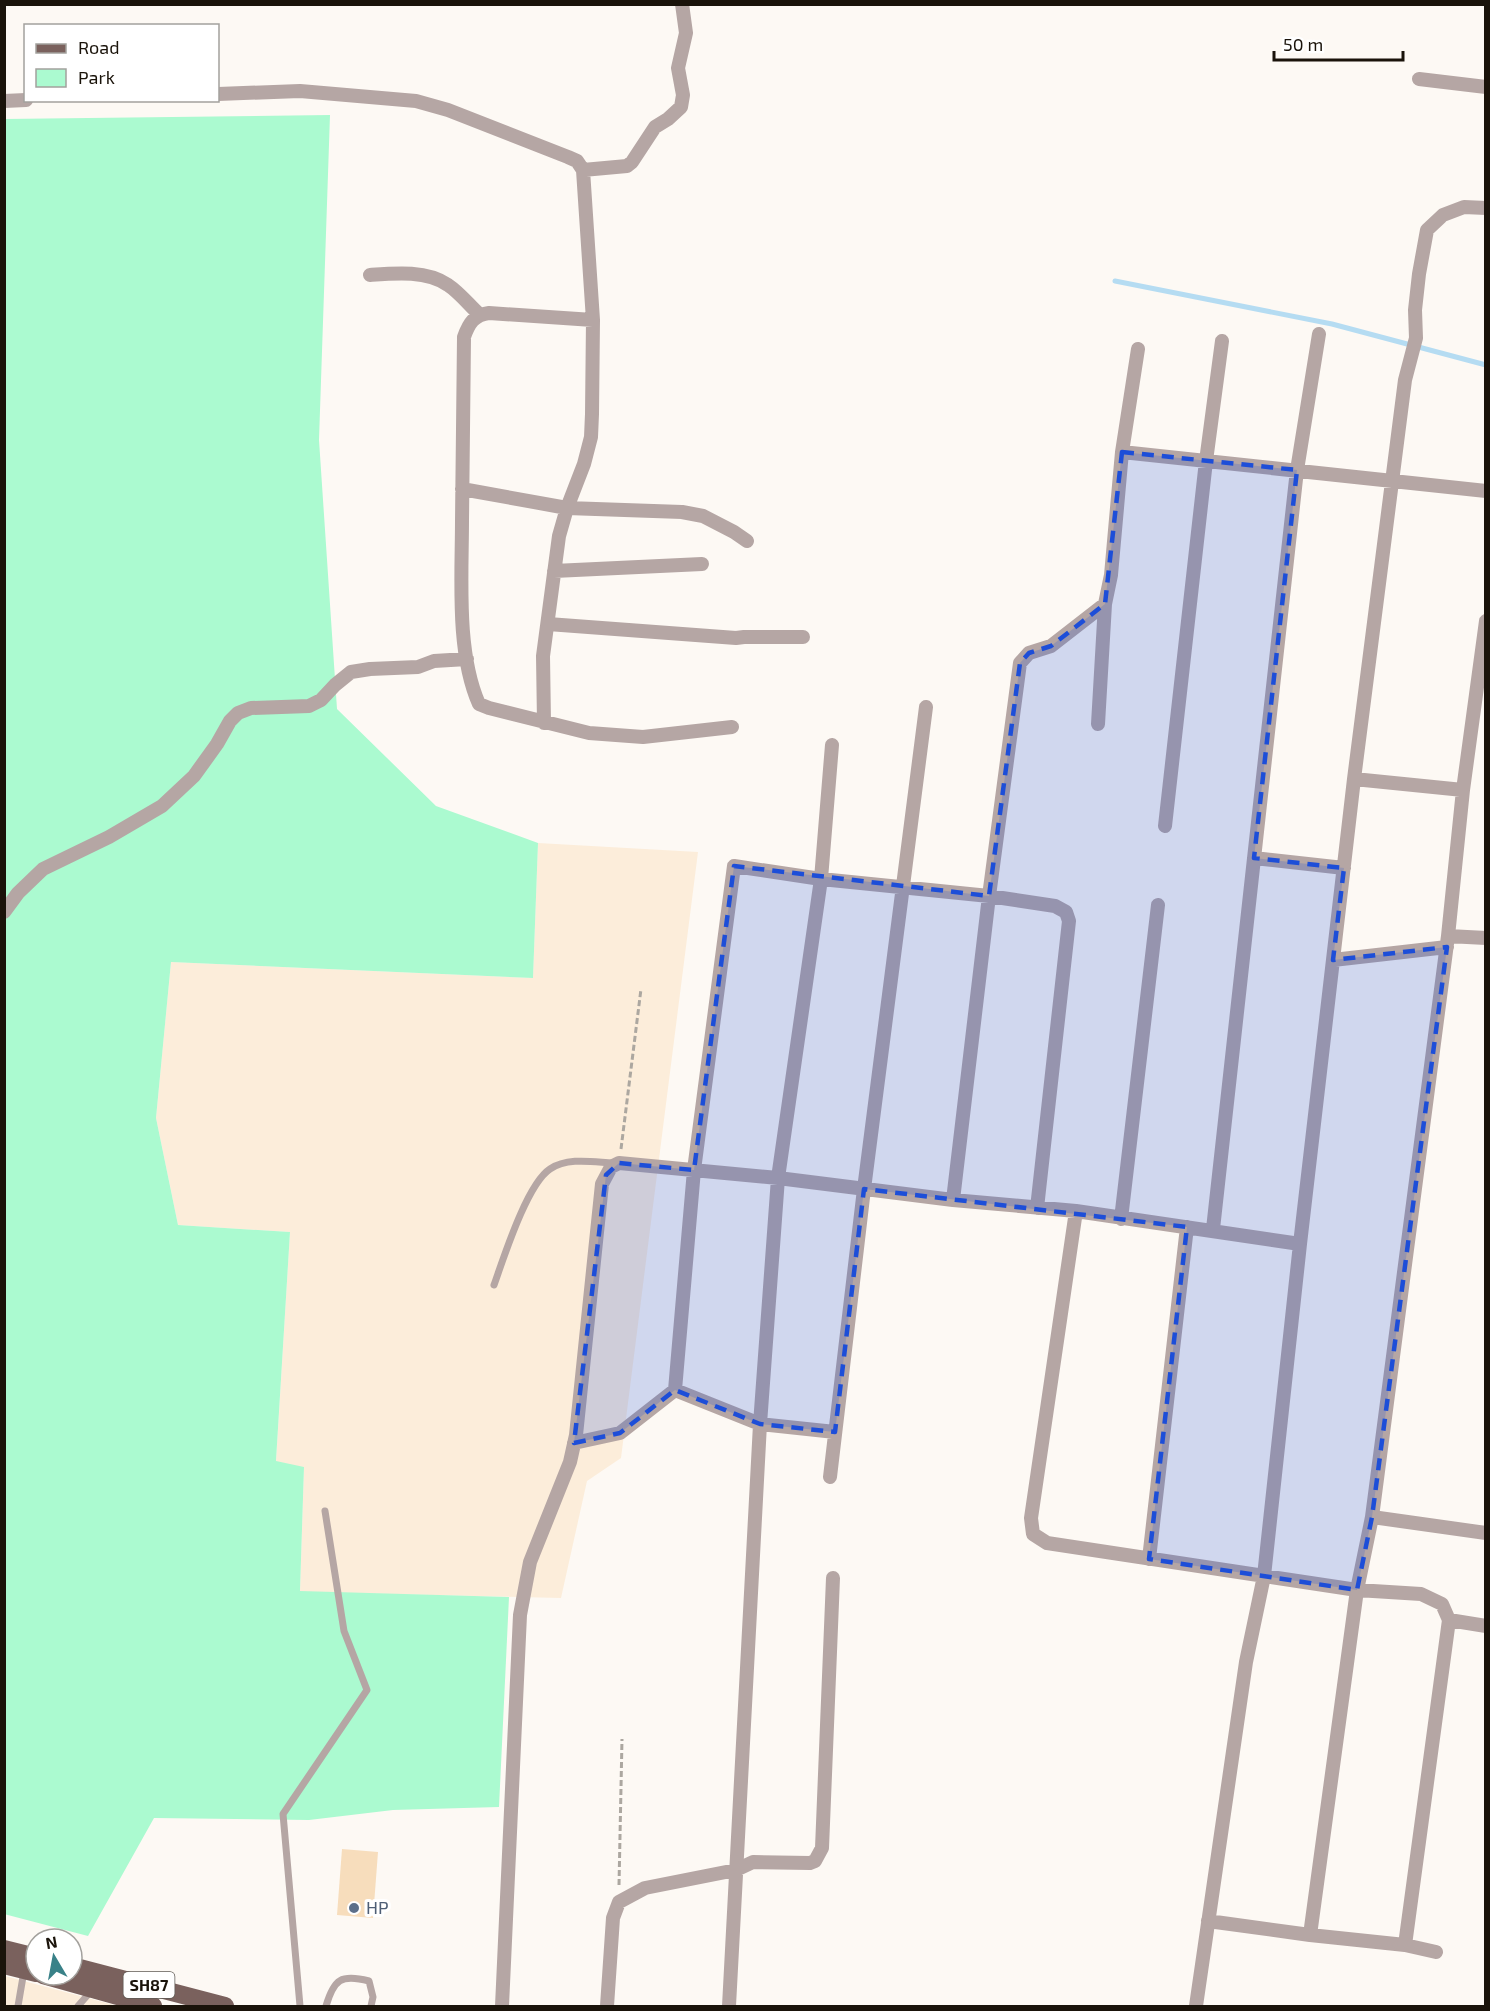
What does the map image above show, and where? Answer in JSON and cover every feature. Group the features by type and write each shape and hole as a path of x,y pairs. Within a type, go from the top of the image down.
{"main road":[{"path":"4,1949 24,1961"},
{"path":"4,1965 24,1966"},
{"name":"SH87","path":"84,1974 153,2007"},
{"name":"SH87","path":"84,1980 225,2007"}],"street":[{"path":"583,170 627,166 655,127 681,107 683,94 678,68 686,33 681,4"},
{"path":"1419,79 1485,87"},
{"path":"219,94 300,91 416,101 448,110 568,157 577,161 583,170 593,320 591,437 584,464 561,527 543,656 544,723"},
{"path":"4,101 24,100"},
{"path":"1196,2007 1246,1662 1264,1576 1354,779 1405,380 1415,345 1415,310 1419,274 1427,230 1443,215 1464,207 1485,208"},
{"path":"370,275 398,273 442,281 479,314"},
{"path":"593,320 479,314 469,323 464,337 461,601 467,659 473,689 479,704 489,708 589,733 643,737 732,727"},
{"path":"1213,1230 1297,470 1319,334"},
{"path":"1165,826 1206,461 1222,341"},
{"path":"1098,724 1105,604 1111,575 1122,452 1138,349"},
{"path":"1122,452 1485,491"},
{"path":"462,489 567,508 682,512 703,516 747,541"},
{"path":"554,571 702,564"},
{"path":"953,1200 989,896 1020,663 1029,653 1051,646 1105,604"},
{"path":"1310,1935 1357,1590 1372,1517 1447,942 1463,790 1481,695 1485,621"},
{"path":"548,624 736,638 744,636 804,637"},
{"path":"4,912 18,893 43,869 109,837 162,806 194,776 230,721 238,713 251,708 309,706 321,700 351,672 418,667 434,661 467,659"},
{"path":"830,1477 864,1189 926,707"},
{"path":"729,2007 760,1424 778,1178 821,879 832,745"},
{"path":"1354,779 1463,790"},
{"path":"1254,858 1344,868"},
{"path":"574,1443 620,1433 675,1389 694,1170 734,866 821,879 989,896 1055,906 1066,912 1069,921 1037,1208"},
{"path":"1121,1219 1158,905"},
{"path":"1333,960 1485,938"},
{"path":"502,2007 519,1615 530,1562 562,1483 574,1443 602,1184 611,1167 619,1163 694,1170 953,1200 1076,1211 1300,1244"},
{"path":"1076,1211 1031,1518 1033,1534 1047,1543 1357,1590 1421,1594 1442,1604 1449,1620 1406,1945"},
{"path":"1149,1559 1187,1227"},
{"path":"675,1389 760,1424 835,1432"},
{"path":"1372,1517 1485,1533"},
{"path":"607,2007 613,1918 619,1902 645,1888 736,1870 762,1861 810,1863 815,1861 822,1848 833,1578"},
{"path":"1449,1620 1485,1626"},
{"path":"1208,1921 1406,1945 1436,1952"}],"lane":[{"path":"494,1285 535,1185 550,1168 573,1161 619,1163"},
{"path":"300,2007 283,1814 367,1690 344,1630 325,1511"},
{"path":"327,2007 330,1995 337,1983 351,1977 369,1981 373,1997 371,2007"},
{"path":"78,2007 96,1981"},
{"path":"18,2007 25,1987"}],"path":[{"path":"619,1163 641,989"},
{"path":"619,1902 622,1739"}],"highlighted area":[{"path":"1122,452 1297,470 1254,858 1344,868 1333,960 1447,947 1372,1517 1357,1590 1149,1559 1187,1227 864,1189 835,1432 760,1424 675,1390 620,1433 574,1443 606,1175 619,1163 694,1170 734,866 989,896 1020,663 1029,653 1051,646 1105,604"}],"shaded area":[{"path":"538,843 698,852 621,1458 587,1481 561,1598 300,1592 304,1468 276,1462 290,1232 178,1225 156,1118 171,962 533,978"},
{"path":"5,1976 24,1981 24,1987 46,1987 118,2006 5,2006"}],"green space":[{"path":"330,115 319,440 337,709 436,806 538,843 533,978 171,962 156,1118 178,1225 290,1232 276,1461 304,1467 300,1591 509,1597 499,1807 393,1810 309,1820 154,1818 88,1936 84,1935 84,1927 54,1927 4,1914 4,119"}],"building":[{"path":"342,1849 378,1852 373,1918 337,1915"}],"waterway":[{"path":"1115,281 1332,324 1486,365"}],"place":[{"name":"HP","path":"354,1908"}]}
